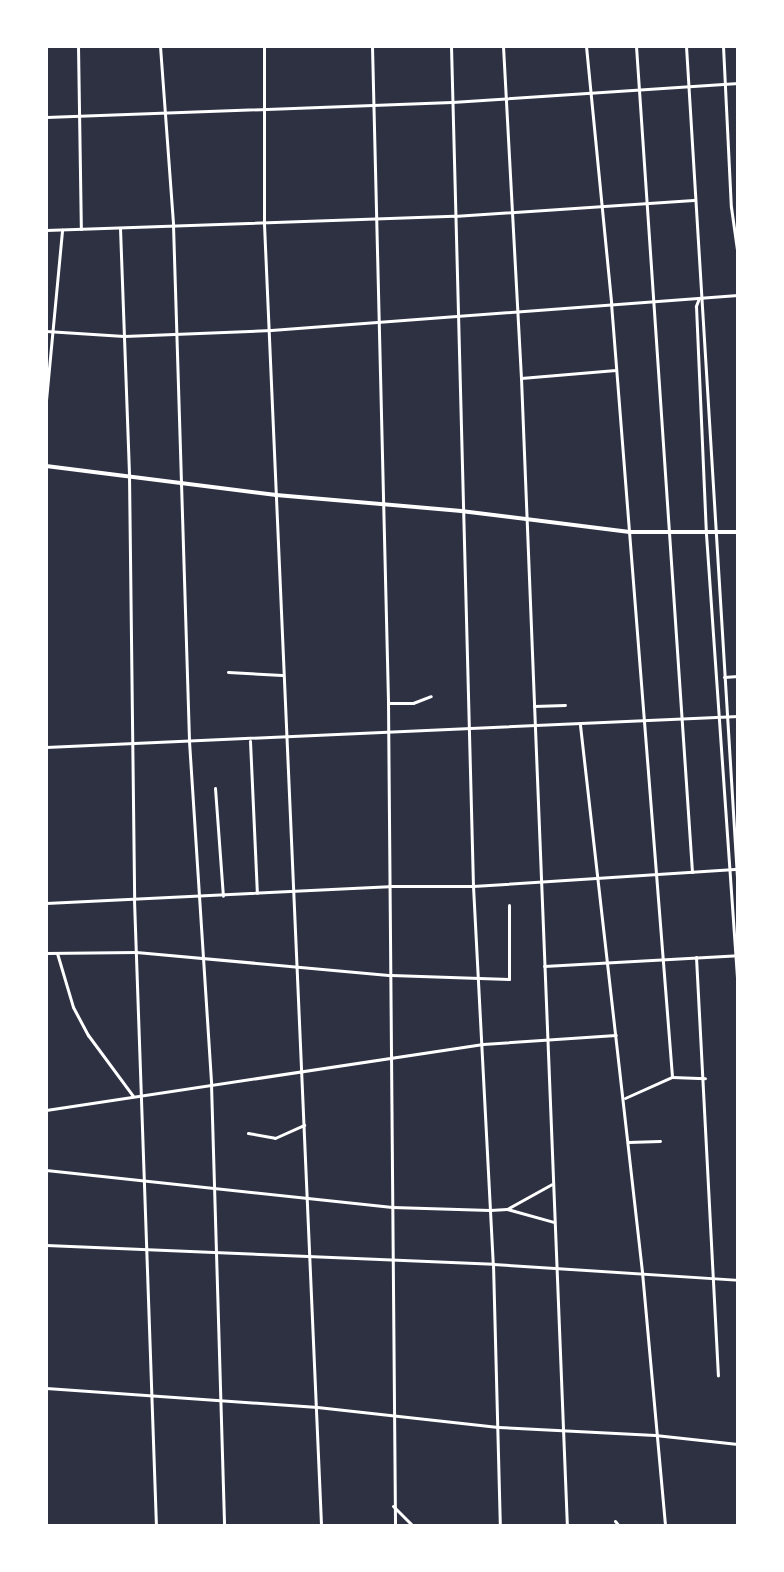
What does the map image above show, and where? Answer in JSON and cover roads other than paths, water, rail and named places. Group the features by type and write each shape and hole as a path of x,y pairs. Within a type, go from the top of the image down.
{"street":[{"path":"78,46 81,229"},
{"path":"160,46 173,225 183,481 183,621 197,898 211,1084 224,1526"},
{"path":"264,46 264,224 321,1526"},
{"path":"372,46 388,703 391,975 388,1060 394,1259 392,1416 395,1526"},
{"path":"451,46 473,886 493,1264 500,1526"},
{"path":"503,46 521,378 567,1526"},
{"path":"586,46 603,207 646,721 672,1077"},
{"path":"636,46 692,872"},
{"path":"686,46 686,86 699,298 703,306 738,894"},
{"path":"723,46 731,207 738,257"},
{"path":"46,117 375,102 452,102 591,90 738,83"},
{"path":"46,230 454,216 693,200"},
{"path":"731,207 738,207"},
{"path":"120,228 129,475 134,900 156,1526"},
{"path":"46,400 48,331 62,230"},
{"path":"48,331 124,336 177,335 738,295"},
{"path":"699,298 696,306 706,534 738,986"},
{"path":"521,378 616,370"},
{"path":"46,466 276,495 461,511 630,532 669,535 738,532"},
{"path":"228,672 282,675"},
{"path":"724,677 738,676"},
{"path":"388,703 413,703 431,696"},
{"path":"534,706 565,705"},
{"path":"46,747 738,716"},
{"path":"580,725 642,1272 665,1526"},
{"path":"250,740 257,893"},
{"path":"215,788 223,896"},
{"path":"46,903 197,898 389,886 473,886 737,869"},
{"path":"46,953 136,952 296,964 391,975 479,980 510,978 509,905"},
{"path":"57,953 73,1007 88,1035 134,1097"},
{"path":"544,966 737,956"},
{"path":"696,957 705,1078 705,1161 718,1375"},
{"path":"46,1110 483,1044 616,1035"},
{"path":"623,1099 672,1077 705,1078"},
{"path":"248,1133 275,1138 304,1125"},
{"path":"628,1142 660,1141"},
{"path":"46,1170 392,1207 507,1209 555,1222"},
{"path":"507,1209 552,1184"},
{"path":"46,1245 215,1255 557,1267 738,1280"},
{"path":"46,1388 219,1399 498,1427 655,1435 738,1444"},
{"path":"393,1506 413,1526"},
{"path":"615,1521 619,1526"}]}
